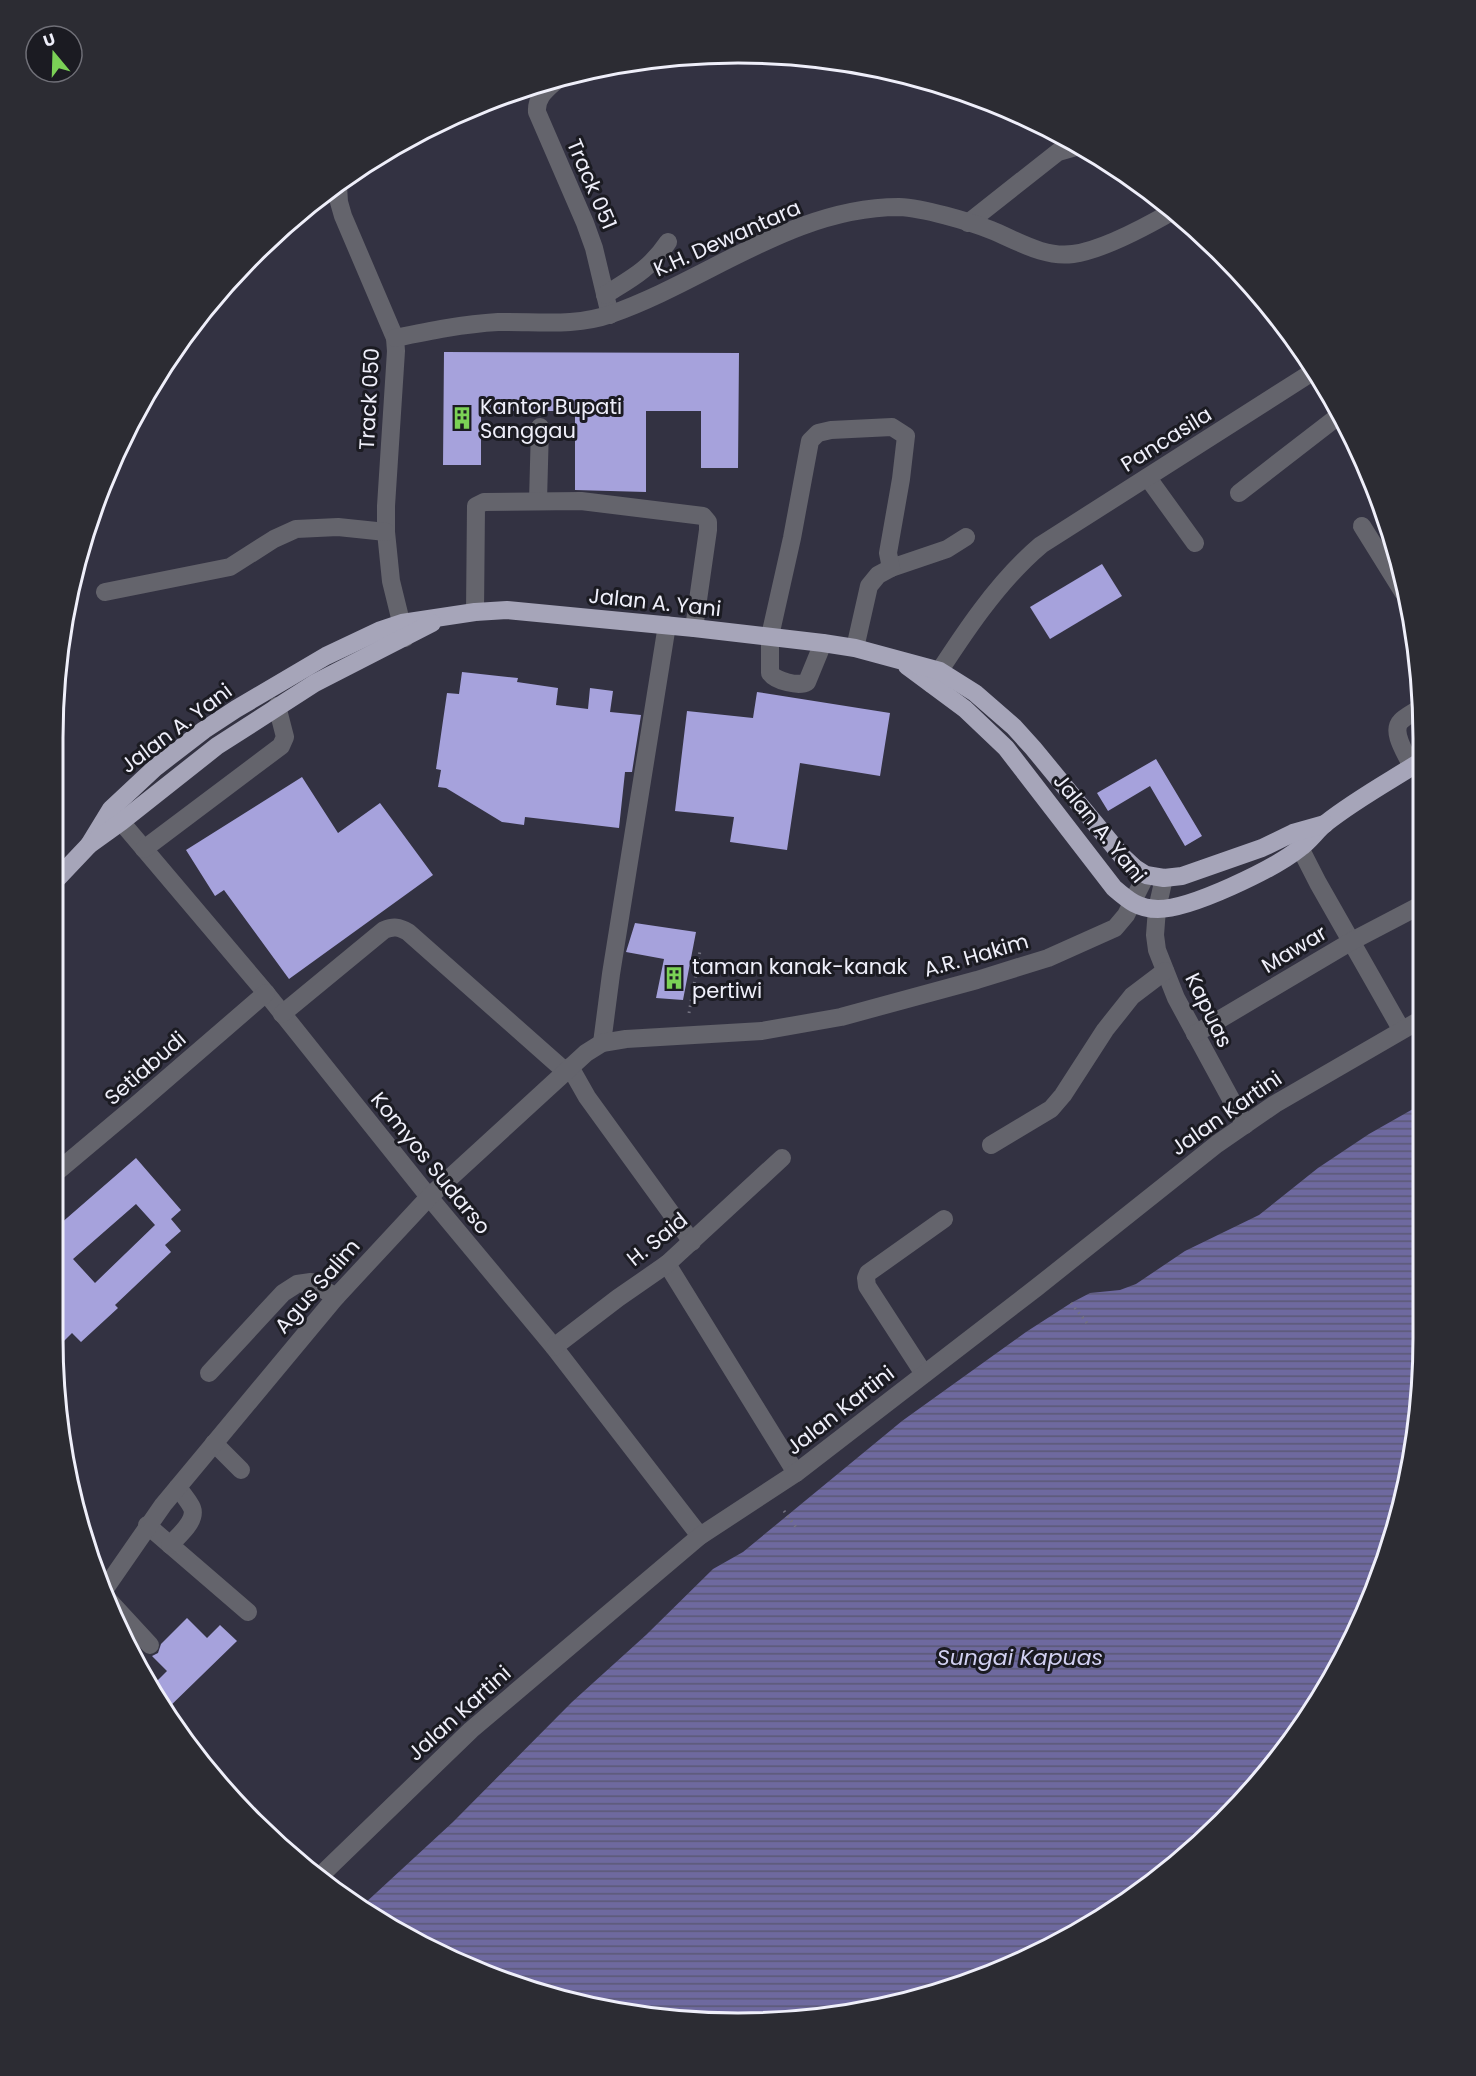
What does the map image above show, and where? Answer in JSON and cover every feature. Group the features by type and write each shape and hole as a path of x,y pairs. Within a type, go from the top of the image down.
{"highway":[{"name":"Jalan A. Yani","path":"116,815 277,706 404,631 441,617 507,610 770,636 855,648 898,660 935,678 975,693 1014,727 1033,748 1121,855 1135,868 1155,876 1182,876 1262,848 1297,841"},
{"name":"Jalan A. Yani","path":"63,871 116,815 156,767 204,730 326,656 381,630 404,631"},
{"name":"Jalan A. Yani","path":"935,678 1006,748 1114,888 1132,903 1157,909 1206,897 1260,872 1297,841 1413,766"}],"street":[{"name":"Track 051","path":"544,92 536,104 537,112 594,248 610,315"},
{"path":"968,223 1058,152 1068,149"},
{"name":"Track 050","path":"339,194 344,216 395,338 386,532 391,581 404,631"},
{"name":"K.H. Dewantara","path":"395,338 476,324 583,321 610,315 670,289 768,241 816,222 880,208 902,207 944,216 989,229 1041,251 1056,254 1074,254 1102,245 1164,215"},
{"path":"605,295 641,273 668,242"},
{"name":"Pancasila","path":"935,678 961,638 1011,575 1041,545 1307,375"},
{"path":"1239,493 1333,420"},
{"path":"538,501 540,426"},
{"path":"824,643 810,679 803,685 774,678 770,674 770,636 792,538 810,441 818,433 831,429 892,427 906,436 888,553 891,568"},
{"path":"1148,478 1195,543"},
{"path":"475,612 476,506 484,502 581,501 703,516 708,522 708,530 694,628"},
{"path":"1362,526 1393,578"},
{"path":"105,592 230,567 274,539 296,529 338,527 386,532"},
{"path":"855,648 869,586 878,575 891,568 947,549 966,537"},
{"path":"602,1042 667,626"},
{"path":"144,849 281,746 285,737 277,706"},
{"path":"1412,713 1400,722 1397,728 1398,737 1413,762"},
{"name":"Komyos Sudarso","path":"116,815 266,993 429,1197 554,1347 700,1536"},
{"path":"1297,841 1401,1029"},
{"name":"A.R. Hakim","path":"602,1042 762,1031 841,1017 977,980 1048,958 1115,928 1155,876"},
{"name":"Kapuas","path":"1155,876 1157,950 1176,998 1245,1125"},
{"name":"Mawar","path":"1195,1034 1352,941 1413,909"},
{"path":"282,1014 384,930 399,927 408,932 567,1069 692,1242"},
{"path":"991,1145 1051,1109 1063,1095 1104,1030 1132,996 1165,971"},
{"name":"Setiabudi","path":"63,1166 266,993"},
{"name":"Jalan Kartini","path":"324,1872 471,1730 700,1536 796,1473 1217,1144 1275,1104 1413,1023"},
{"name":"Agus Salim","path":"109,1582 147,1525 177,1487 336,1297 429,1197 567,1069 602,1042"},
{"name":"H. Said","path":"554,1347 667,1264 782,1158"},
{"path":"924,1374 867,1286 866,1278 868,1273 944,1219"},
{"path":"667,1264 796,1473"},
{"path":"209,1373 283,1293 297,1284 311,1282 336,1297"},
{"path":"214,1443 241,1470"},
{"path":"170,1545 190,1522 193,1515 192,1508 177,1487"},
{"path":"147,1525 248,1612"},
{"path":"123,1616 150,1645"}],"path":[{"path":"689,1014 700,951"},
{"path":"1071,1303 1086,1323"},
{"path":"784,1511 798,1530"}],"water":[{"name":"Sungai Kapuas","path":"1413,1109 1412,1382 1400,1470 1390,1513 1362,1596 1323,1676 1299,1713 1274,1749 1245,1783 1215,1815 1149,1874 1076,1923 996,1962 913,1990 870,2000 782,2012 694,2012 606,2000 563,1990 480,1962 400,1923 367,1901 453,1822 572,1702 646,1635 713,1569 743,1552 902,1421 1026,1332 1071,1303 1090,1293 1120,1290 1136,1284 1185,1251 1259,1215 1318,1168 1369,1134"}],"building":[{"name":"Kantor Bupati Sanggau","path":"444,352 739,353 738,468 701,468 701,411 646,411 646,492 575,490 575,411 481,411 481,465 443,465"},
{"path":"1102,564 1122,596 1050,639 1030,607"},
{"path":"462,672 518,678 517,682 558,688 556,705 588,709 590,688 613,691 610,712 641,715 632,772 625,772 619,828 525,817 524,825 502,822 446,788 438,787 441,770 436,769 447,693 459,694"},
{"path":"757,692 890,713 880,776 800,763 787,850 730,842 734,817 675,811 687,711 753,718"},
{"path":"1156,759 1202,836 1185,846 1150,786 1108,811 1097,793"},
{"path":"302,777 338,833 380,803 433,875 289,979 224,890 215,896 186,850"},
{"name":"taman kanak-kanak pertiwi","path":"635,923 696,932 683,1000 656,998 664,959 626,952"},
{"path":"136,1158 181,1210 171,1219 181,1231 165,1245 171,1252 115,1305 118,1308 81,1342 72,1333 63,1342 63,1221","holes":["136,1204 155,1225 95,1283 73,1259"]},
{"path":"187,1618 207,1638 220,1625 237,1641 172,1705 157,1681 167,1671 152,1656 158,1653 161,1644"}],"place":[{"name":"Kantor Bupati Sanggau","path":"462,418"},
{"name":"taman kanak-kanak pertiwi","path":"674,978"}]}
